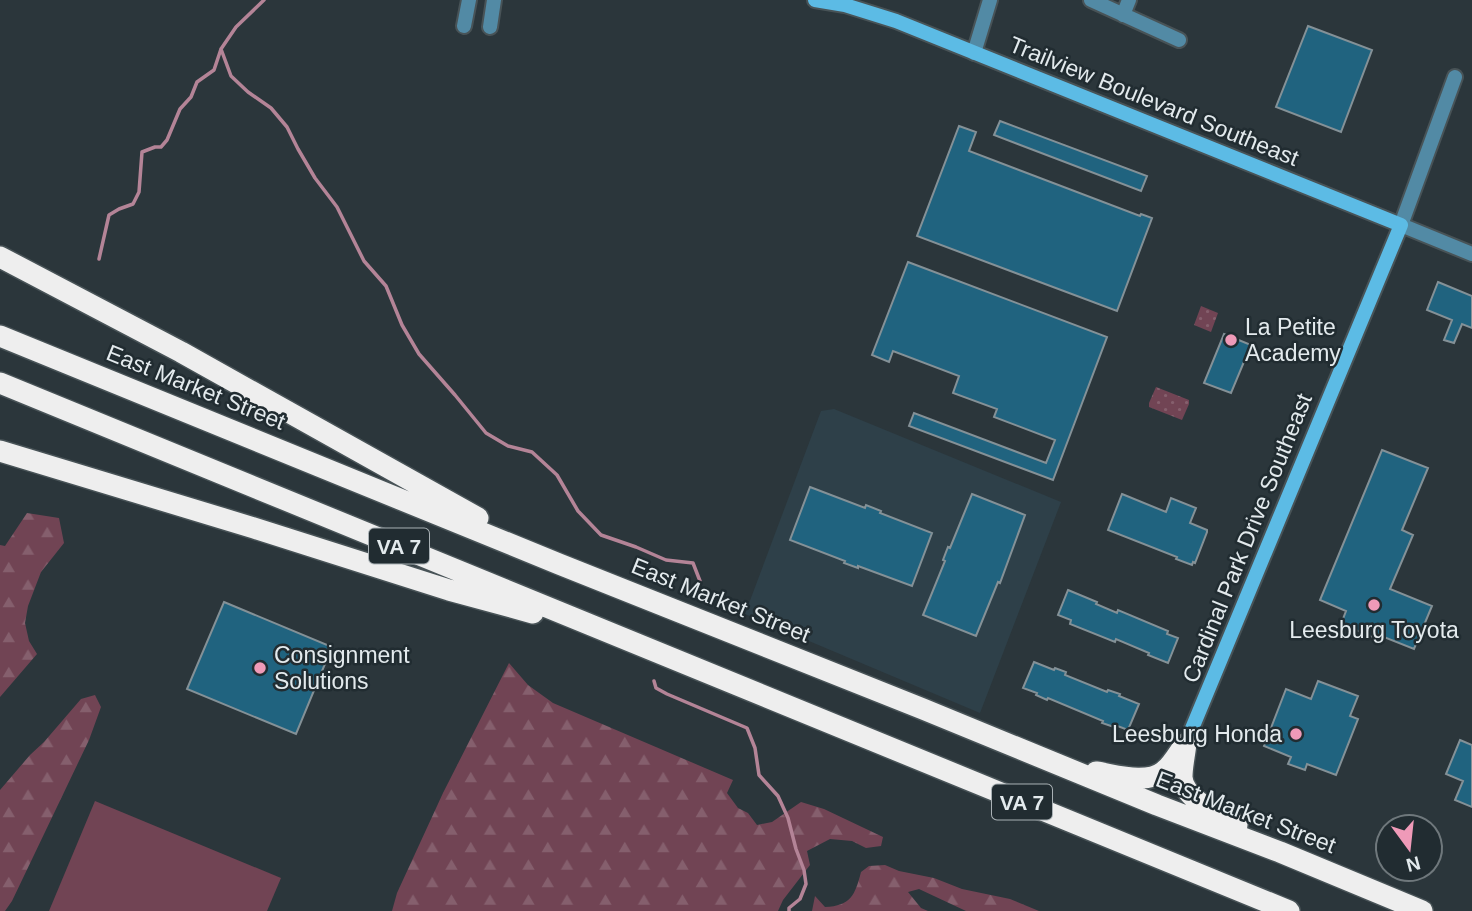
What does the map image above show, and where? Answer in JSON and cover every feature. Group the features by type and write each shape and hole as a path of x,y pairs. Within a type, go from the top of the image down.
{"highway":[{"path":"0,257 181,352 559,564"},
{"name":"East Market Street","path":"0,336 1422,911"},
{"name":"VA 7","path":"0,383 1275,907"},
{"path":"0,451 449,590 616,635"},
{"path":"1063,767 1136,778 1152,776 1167,769 1186,743"},
{"path":"1186,743 1182,778 1189,794 1280,852"},
{"path":"1275,907 1289,911"}],"street":[{"path":"464,26 469,0"},
{"path":"490,27 494,0"},
{"name":"Trailview Boulevard Southeast","path":"815,0 845,5 896,20 1472,254"},
{"path":"974,52 990,0"},
{"path":"1091,0 1179,40"},
{"path":"1124,15 1129,0"},
{"name":"Cardinal Park Drive Southeast","path":"1186,743 1401,225 1455,77"}],"shaded area":[{"path":"834,409 1061,502 980,713 745,614 821,411"}],"green space":[{"path":"1201,306 1218,313 1211,332 1194,325"},
{"path":"1156,387 1189,400 1182,420 1149,407"},
{"path":"27,513 59,518 64,543 41,572 28,606 25,623 29,641 37,654 0,697 0,545 5,546"},
{"path":"509,663 528,685 553,703 733,780 727,793 738,808 748,813 757,825 772,822 801,802 824,809 883,837 881,846 866,848 852,841 830,839 807,851 810,865 783,900 778,911 392,911 397,893 443,793"},
{"path":"95,695 101,707 89,740 12,901 5,911 0,911 0,790 81,699"},
{"path":"95,801 281,878 267,911 49,911"},
{"path":"885,865 899,871 934,878 962,889 1010,899 1039,911 966,911 919,889 908,892 921,908 928,911 812,911 815,896 825,907 846,902 854,893 861,872 869,866"}],"building":[{"path":"1308,26 1372,50 1341,132 1276,107"},
{"path":"1000,121 1147,176 1141,191 994,135"},
{"path":"959,126 976,132 969,151 1140,216 1141,214 1152,218 1117,311 917,236"},
{"path":"908,262 1107,337 1053,480 909,426 914,413 1046,463 1055,440 994,417 997,409 953,393 959,376 893,351 889,362 872,355"},
{"path":"1438,282 1472,296 1472,328 1462,324 1454,343 1444,340 1452,320 1427,310"},
{"path":"1224,334 1251,345 1231,393 1204,383"},
{"path":"1382,450 1428,468 1402,530 1413,535 1390,589 1432,606 1414,649 1374,633 1373,637 1341,624 1346,611 1320,600"},
{"path":"810,487 865,508 866,505 932,533 912,586 844,563 845,561 790,540"},
{"path":"972,494 1025,515 1000,583 998,582 976,636 923,615 948,547 950,548"},
{"path":"1122,494 1166,512 1171,498 1196,508 1190,523 1207,532 1195,563 1192,565 1176,559 1177,557 1108,530"},
{"path":"1068,590 1117,613 1118,610 1168,631 1167,634 1178,638 1168,663 1116,639 1115,642 1070,624 1071,620 1058,615"},
{"name":"Consignment Solutions","path":"224,602 332,647 296,734 187,689"},
{"path":"1034,662 1066,672 1065,675 1107,692 1108,690 1120,694 1119,696 1139,704 1128,730 1102,723 1103,721 1023,688"},
{"path":"1318,681 1358,696 1350,716 1358,719 1336,775 1307,764 1305,770 1288,764 1291,757 1264,746 1286,689 1311,699"},
{"path":"1460,740 1472,745 1472,807 1455,800 1463,781 1446,774"}],"waterway":[{"path":"99,259 109,215 133,204 139,192 142,152 161,147 167,140 180,109 191,97 197,82 214,70 221,49 236,27 264,0"},
{"path":"221,49 231,76 271,108 287,127 315,178 337,207 364,261 386,286 402,325 419,354 486,433 508,446 532,452 557,475 578,511 601,535 666,560 693,563 700,581"},
{"path":"654,681 656,688 667,694 747,728 755,748 759,775 778,796 788,818 804,870 806,884 800,899 789,911"}],"place":[{"name":"La Petite Academy","path":"1231,340"},
{"name":"Leesburg Toyota","path":"1374,605"},
{"name":"Consignment Solutions","path":"260,668"},
{"name":"Leesburg Honda","path":"1296,734"}]}
